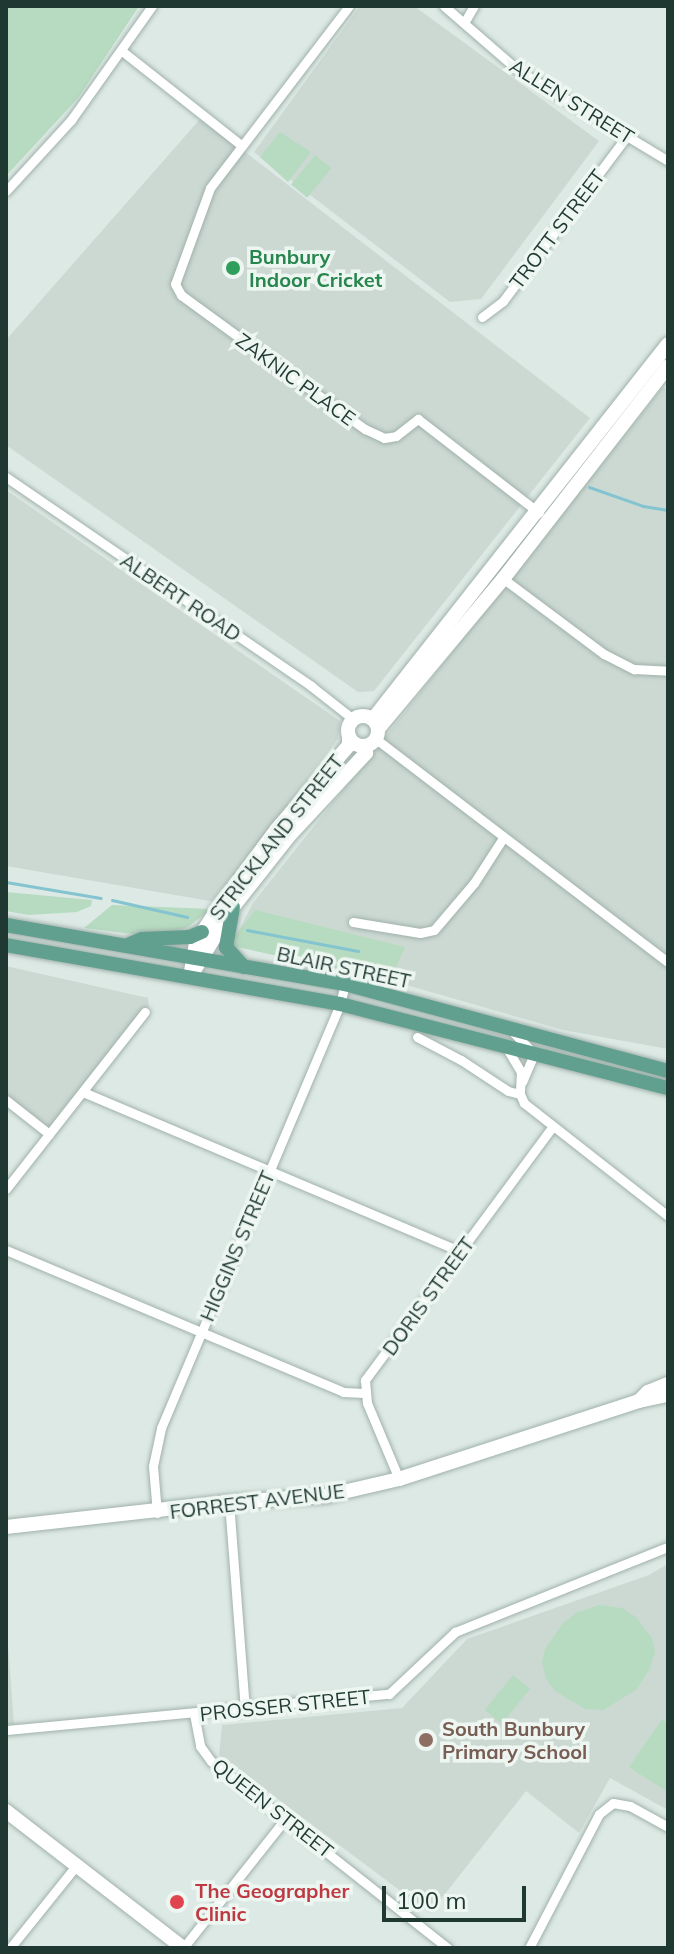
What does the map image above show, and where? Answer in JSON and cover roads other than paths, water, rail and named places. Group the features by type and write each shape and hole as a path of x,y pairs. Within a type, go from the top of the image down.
{"main road":[{"path":"233,907 226,947 244,967"},
{"name":"BLAIR STREET","path":"6,925 345,984 668,1071"},
{"path":"126,946 142,939 190,937 202,932"},
{"name":"BLAIR STREET","path":"6,945 340,1004 668,1088"}],"street":[{"path":"6,191 71,120 152,6"},
{"path":"122,51 241,145 349,6"},
{"name":"ALLEN STREET","path":"444,6 519,71 668,161"},
{"path":"464,23 474,6"},
{"name":"TROTT STREET","path":"482,317 503,301 627,136"},
{"name":"ZAKNIC PLACE","path":"241,145 210,188 202,205 178,269 175,284 181,295 365,429 384,438 396,436 418,419 543,516"},
{"name":"STRICKLAND STREET","path":"196,958 288,837 366,753 373,733 543,516 663,370 668,344"},
{"name":"ALBERT ROAD","path":"6,477 311,686 353,719"},
{"path":"498,575 604,654 634,669 668,671"},
{"path":"373,733 354,743 348,730 353,719 363,715 373,733 503,838 668,962"},
{"name":"STRICKLAND STREET","path":"190,977 202,932 277,829 349,745 349,737"},
{"path":"353,922 420,933 434,930 474,883 503,838"},
{"name":"HIGGINS STREET","path":"157,1513 155,1447 340,1004 345,984"},
{"path":"6,1189 145,1012"},
{"path":"512,1031 534,1054 521,1094"},
{"path":"417,1037 461,1060 508,1091 521,1094 553,1126 668,1216"},
{"path":"505,1047 513,1053 521,1072 521,1094"},
{"path":"83,1092 460,1251"},
{"path":"6,1100 49,1134"},
{"name":"DORIS STREET","path":"364,1393 365,1380 553,1126"},
{"path":"6,1250 343,1392 364,1393 399,1479"},
{"name":"FORREST AVENUE","path":"6,1527 157,1513 229,1502 326,1496 399,1479 639,1401 648,1392 667,1394"},
{"path":"229,1502 245,1709"},
{"name":"PROSSER STREET","path":"6,1730 389,1694 455,1632 668,1547"},
{"name":"QUEEN STREET","path":"194,1714 200,1746 211,1761 448,1948"},
{"path":"529,1948 599,1814 613,1803 630,1806 668,1827"},
{"path":"6,1811 183,1948 286,1818"},
{"path":"10,1948 76,1866"}],"waterway":[{"path":"589,487 643,506 668,510"},
{"path":"6,882 101,898"},
{"path":"112,900 187,917"},
{"path":"247,930 358,951"}],"place":[{"name":"Bunbury Indoor Cricket","path":"233,268"},
{"name":"South Bunbury Primary School","path":"426,1740"},
{"name":"The Geographer Clinic","path":"177,1902"}]}
